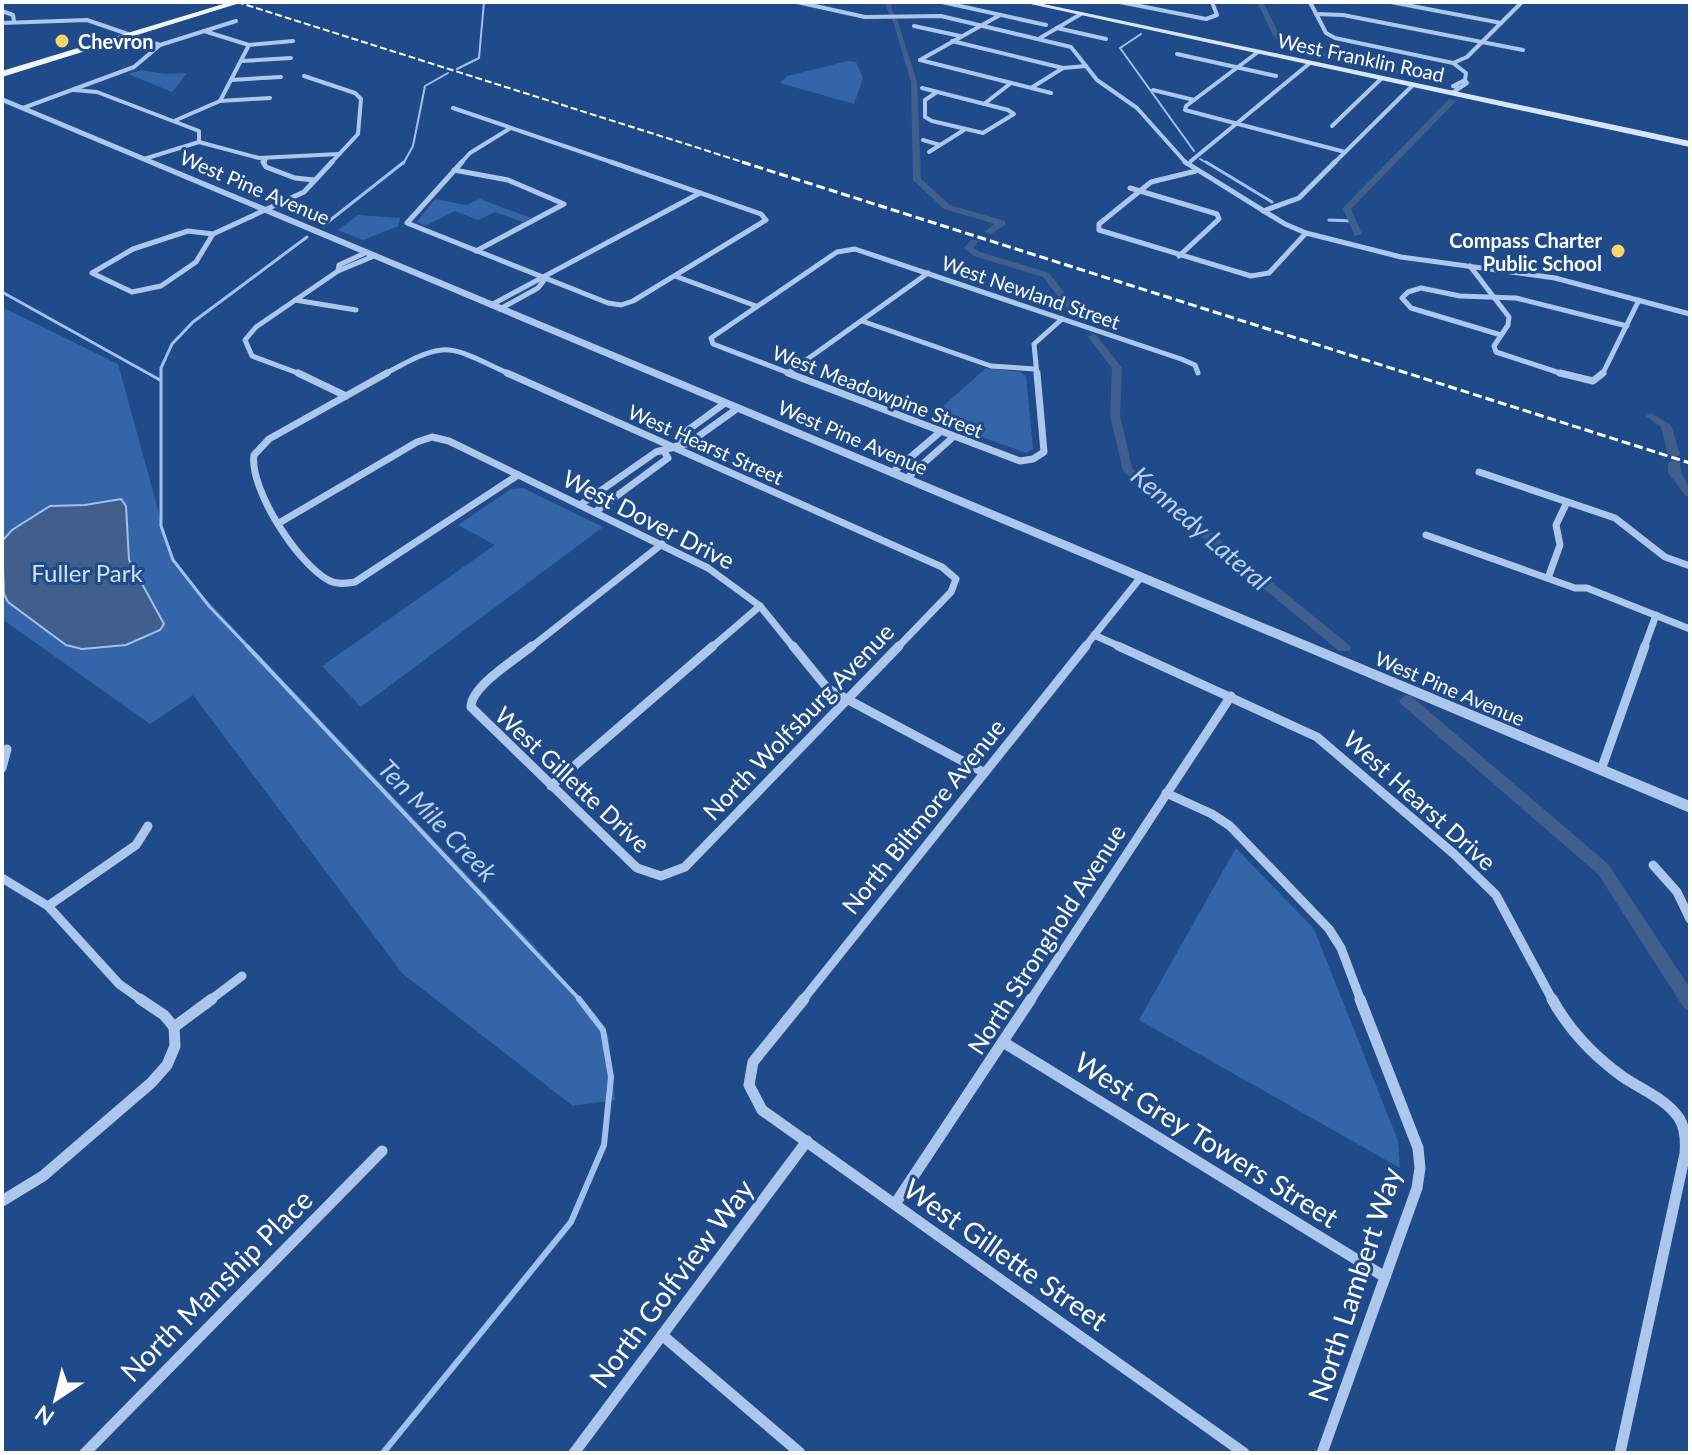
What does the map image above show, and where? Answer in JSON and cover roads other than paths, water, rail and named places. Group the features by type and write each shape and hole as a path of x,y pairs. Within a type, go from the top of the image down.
{"main road":[{"path":"2,74 239,2"},
{"name":"West Franklin Road","path":"1024,2 1413,85 1455,90 1690,144"}],"street":[{"path":"797,2 865,17 933,15 1071,47 1097,80 1137,108 1179,157 1196,171 1306,233 1401,257 1555,278 1690,314"},
{"path":"942,2 1046,25"},
{"path":"1120,2 1212,19 1217,15 1212,2"},
{"path":"1310,2 1329,35 1344,41 1453,63 1466,73 1467,83 1455,90"},
{"path":"1391,2 1501,23"},
{"path":"1421,7 1427,2"},
{"path":"1453,63 1467,57 1522,2"},
{"path":"2,11 13,15 14,21"},
{"path":"1040,38 1081,14"},
{"path":"1316,14 1343,15 1523,50"},
{"path":"1001,15 920,60 1051,93"},
{"path":"2,23 87,20 160,45"},
{"path":"23,108 140,64 160,45 236,21"},
{"path":"914,26 961,36"},
{"path":"1057,28 1106,39"},
{"path":"204,31 249,45 293,41"},
{"path":"952,41 1063,68 1086,66"},
{"path":"173,121 220,101 249,45"},
{"path":"1258,52 1185,110 1345,152"},
{"path":"1177,54 1276,76"},
{"path":"242,61 291,58"},
{"path":"1191,161 1310,63"},
{"path":"1031,88 1063,68"},
{"path":"213,234 196,262 161,286 145,292 126,291 95,277 93,270 175,233 213,234 298,196 360,129 360,96 304,76"},
{"path":"231,80 281,77"},
{"path":"1332,126 1382,78"},
{"path":"984,104 1011,83"},
{"path":"1263,211 1299,198 1413,85"},
{"path":"922,88 1013,112 1013,116 983,133 927,120 926,98 937,92"},
{"path":"72,90 97,92 199,131 199,142"},
{"path":"1153,90 1194,100"},
{"path":"220,101 270,98"},
{"name":"West Pine Avenue","path":"2,99 1690,807"},
{"path":"453,108 761,214 766,220 621,305 545,279 407,223 470,153 509,129"},
{"path":"929,152 964,130"},
{"path":"923,140 940,145"},
{"path":"144,159 199,142 213,143 247,156 266,158 339,154"},
{"path":"266,158 263,163 266,167 298,179 314,180"},
{"path":"454,170 508,180 564,204 476,251"},
{"path":"1196,171 1151,182 1099,224 1099,230 1244,275 1258,276 1269,273 1306,233"},
{"path":"1130,188 1217,214 1219,219 1179,256"},
{"path":"495,307 538,288 545,279 700,193"},
{"name":"West Newland Street","path":"756,306 837,252 848,249 1181,359 1195,365 1198,373"},
{"path":"346,396 285,367 252,356 245,340 256,327 295,300 370,254"},
{"path":"1470,266 1509,317 1494,346 1496,352 1506,358 1593,381 1601,378 1639,300"},
{"path":"788,373 928,273"},
{"path":"675,276 756,306"},
{"path":"1501,335 1404,303 1403,297 1413,289 1461,296 1493,296 1545,304 1627,326"},
{"path":"295,300 356,310"},
{"name":"West Meadowpine Street","path":"756,306 713,334 713,344 1011,460 1032,461 1044,452 1035,369"},
{"path":"862,321 991,366 1035,369 1034,344 1062,319"},
{"name":"West Hearst Street","path":"346,396 425,352 439,348 455,350 676,445 942,567 956,579"},
{"path":"346,396 258,447 252,463 263,496 279,523 329,581 340,584 355,582 518,475"},
{"path":"676,445 677,438 725,403"},
{"path":"580,505 656,452 665,453 676,445 689,443 738,408"},
{"path":"892,473 939,433"},
{"name":"West Dover Drive","path":"279,523 417,442 432,437 449,441 708,568 760,606 828,689 983,772"},
{"path":"906,479 952,438"},
{"path":"595,512 668,458 665,453"},
{"path":"1479,472 1615,518 1665,557 1690,566"},
{"path":"1548,578 1560,545 1556,525 1567,502"},
{"path":"1426,535 1575,588 1587,588 1690,629"},
{"name":"West Gillette Drive","path":"658,878 637,868 474,713 471,700 479,688 662,544"},
{"name":"North Biltmore Avenue","path":"749,1085 753,1062 1141,577"},
{"name":"North Wolfsburg Avenue","path":"658,878 674,875 685,867 951,592 956,579"},
{"path":"551,786 760,606"},
{"path":"1601,770 1656,615"},
{"name":"West Hearst Drive","path":"1094,635 1299,727 1333,748 1496,895 1563,1019 1589,1049 1657,1098 1679,1118 1686,1136 1685,1154 1621,1452"},
{"name":"North Stronghold Avenue","path":"895,1204 1231,696"},
{"path":"2,768 7,749"},
{"name":"North Lambert Way","path":"1166,793 1230,826 1319,917 1341,948 1418,1148 1420,1168 1417,1188 1322,1453"},
{"path":"48,906 136,845 148,826"},
{"path":"1653,865 1677,892 1690,919"},
{"path":"2,878 48,906 119,984 164,1015 174,1027 175,1046 167,1065 151,1083 43,1176 2,1201"},
{"path":"1677,892 1690,892"},
{"path":"174,1027 242,976"},
{"name":"West Grey Towers Street","path":"1003,1042 1385,1277"},
{"name":"West Gillette Street","path":"749,1085 762,1110 1244,1453"},
{"name":"North Golfview Way","path":"574,1453 807,1141"},
{"name":"North Manship Place","path":"85,1453 382,1151"},
{"path":"662,1335 800,1453"}],"waterway":[{"name":"Ten Mile Creek","path":"457,69 479,58 484,2"},
{"name":"Kennedy Lateral","path":"887,2 892,14"},
{"path":"1260,2 1277,37 1288,46 1420,76"},
{"name":"Kennedy Lateral","path":"894,19 914,82 917,180 947,207 1002,223 988,232"},
{"path":"1141,34 1120,48 1194,151"},
{"name":"Ten Mile Creek","path":"403,164 413,146 425,86 448,73"},
{"path":"1358,234 1347,209 1452,101"},
{"path":"1200,159 1209,164"},
{"name":"Ten Mile Creek","path":"324,225 404,162"},
{"path":"1206,162 1272,202"},
{"path":"1329,220 1353,221"},
{"name":"Ten Mile Creek","path":"249,648 209,606 173,560 161,526 161,368 172,344 193,322 307,237"},
{"name":"Kennedy Lateral","path":"975,241 968,248 977,254 1046,275 1077,315"},
{"path":"2,292 160,380"},
{"name":"Kennedy Lateral","path":"1093,337 1117,368 1115,416 1127,469 1344,648"},
{"path":"1651,416 1666,425 1674,454"},
{"path":"1674,463 1674,473 1690,494"},
{"name":"Ten Mile Creek","path":"247,646 581,1001"},
{"name":"Kennedy Lateral","path":"1406,700 1603,869 1690,1003"},
{"name":"Ten Mile Creek","path":"383,1453 571,1222 604,1145 611,1077 603,1030 579,999"}],"railway":[{"path":"237,2 749,164"},
{"path":"742,162 1690,463"}],"place":[{"name":"Chevron","path":"62,41"},
{"name":"Compass Charter Public School","path":"1618,251"}],"park label":[{"name":"Fuller Park","path":"87,572"}]}
